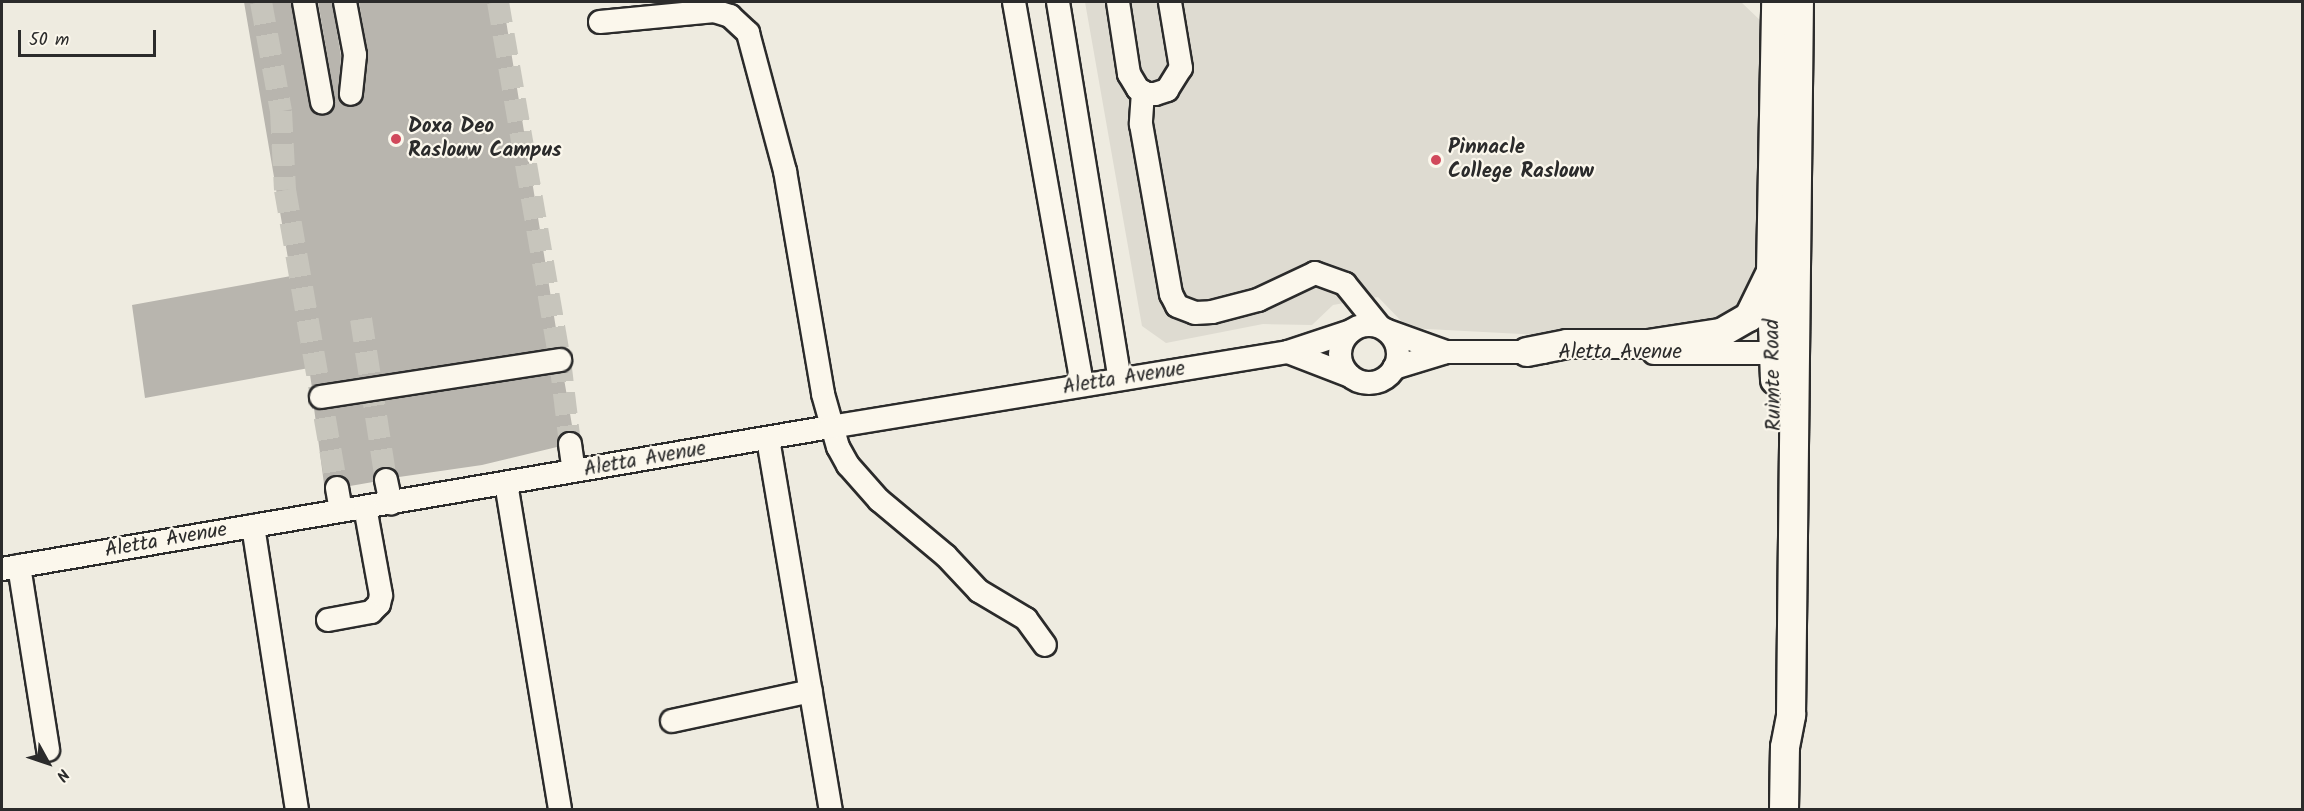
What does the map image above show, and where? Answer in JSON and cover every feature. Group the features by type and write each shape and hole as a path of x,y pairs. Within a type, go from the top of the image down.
{"main road":[{"name":"Ruimte Road","path":"1776,2 1771,273 1784,353"},
{"name":"Ruimte Road","path":"1784,810 1785,747 1791,715 1784,353 1799,2"},
{"path":"1527,352 1567,344 1648,344 1721,333 1749,317 1771,273"}],"street":[{"path":"304,2 322,102"},
{"path":"345,2 355,55 351,94"},
{"path":"1014,2 1082,385"},
{"path":"1058,2 1120,379"},
{"path":"1118,2 1129,74 1133,84 1143,92 1155,94 1167,90 1181,68 1170,2"},
{"path":"600,22 714,11 730,16 748,33 785,171 830,427 848,465 879,500 946,556 979,591 1026,619 1045,645"},
{"path":"1143,92 1141,124 1171,294 1177,306 1195,313 1212,312 1257,300 1315,273 1345,284 1398,349 1394,368 1388,376 1369,383 1288,352"},
{"path":"1350,376 1340,359 1344,339 1351,331 1369,324 1384,329"},
{"name":"Aletta Avenue","path":"1384,329 1446,352"},
{"name":"Aletta Avenue","path":"10,567 830,427 1288,352 1351,331"},
{"name":"Aletta Avenue","path":"1394,368 1446,352 1784,353"},
{"path":"321,397 560,360"},
{"path":"768,439 831,810"},
{"path":"570,444 574,471"},
{"path":"386,480 391,503"},
{"path":"506,483 560,810"},
{"path":"337,488 341,511"},
{"path":"328,620 371,612 379,604 381,595 365,507"},
{"path":"253,526 297,810"},
{"path":"10,567 48,750"},
{"path":"672,721 811,691"}],"shaded area":[{"name":"Pinnacle College Raslouw","path":"1085,2 1741,2 1763,23 1755,313 1710,344 1408,328 1378,297 1333,305 1312,325 1263,324 1166,343 1142,326"}],"building":[{"name":"Doxa Deo Raslouw Campus","path":"244,2 291,2 309,104 312,111 324,115 331,112 335,100 318,2 332,2 341,56 339,99 350,107 362,102 368,56 359,2 503,2 559,347 319,384 312,388 309,368 145,398 132,305 291,276"},
{"path":"563,373 573,431 561,434 557,447 482,465 399,477 396,471 384,467 377,470 373,482 350,486 347,479 335,475 324,484 314,408 323,410"}],"tunnel":[{"path":"261,2 281,111 285,190 337,488"},
{"path":"498,2 560,360 570,444"},
{"path":"361,319 386,480"}],"place":[{"name":"Doxa Deo Raslouw Campus","path":"396,139"},
{"name":"Pinnacle College Raslouw","path":"1436,160"}]}
